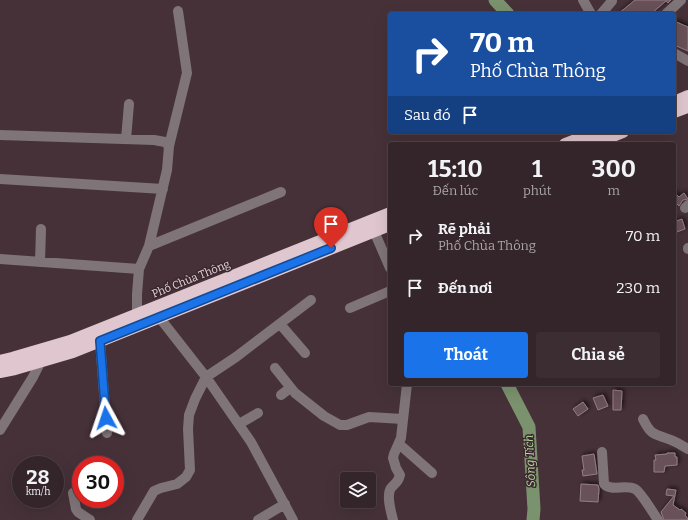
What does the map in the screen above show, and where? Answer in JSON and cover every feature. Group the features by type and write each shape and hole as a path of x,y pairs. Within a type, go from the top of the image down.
{"highway":[{"path":"676,101 688,96"},
{"path":"676,111 688,108"},
{"path":"570,142 591,134"},
{"path":"597,142 617,134"},
{"name":"Phố Chùa Thông","path":"0,372 15,369 70,341 388,214"},
{"name":"Phố Chùa Thông","path":"0,361 73,352 388,226"}],"street":[{"path":"583,0 590,12"},
{"path":"668,12 681,0"},
{"path":"603,12 612,1"},
{"path":"136,315 139,270 148,246 163,189 167,170 169,146 186,73 178,11"},
{"path":"676,55 688,61"},
{"path":"126,139 130,104"},
{"path":"0,135 154,140 165,142 169,146"},
{"path":"0,179 163,189"},
{"path":"148,246 281,192"},
{"path":"40,262 41,229"},
{"path":"374,231 388,263"},
{"path":"0,259 139,270"},
{"path":"350,308 388,292"},
{"path":"137,520 154,492 161,488 177,484 186,477 190,470 188,429 189,415 206,377 236,357 311,300"},
{"path":"159,318 206,377 251,442 293,520"},
{"path":"280,324 305,352"},
{"path":"100,341 108,433"},
{"path":"0,430 33,377 40,355"},
{"path":"275,368 290,388 305,402 324,416 340,425 347,425 369,416 403,419"},
{"path":"393,520 388,494 390,489 398,481 400,475 393,458 401,438 407,386"},
{"path":"281,395 290,388"},
{"path":"239,424 258,413"},
{"path":"643,419 647,428 652,434 671,440 688,450"},
{"path":"399,444 432,472"},
{"path":"602,452 604,484 609,488 634,488 641,494 658,520"},
{"path":"258,520 285,504"},
{"path":"76,508 78,512 90,520"}],"building":[{"path":"635,0 671,0 668,3 666,1 653,12 620,12"},
{"path":"676,22 688,27 688,51 676,46"},
{"path":"684,193 688,199 683,200 679,206 676,203 676,194 679,197"},
{"path":"682,219 685,229 676,232 676,221"},
{"path":"613,390 622,391 621,410 613,410"},
{"path":"603,395 608,406 598,410 593,398"},
{"path":"583,402 588,409 578,416 573,409"},
{"path":"675,453 675,457 677,457 677,465 665,466 664,472 654,472 654,460 656,460 655,455"},
{"path":"594,454 597,474 583,476 582,470 584,470 582,456"},
{"path":"581,484 598,485 598,502 580,501"},
{"path":"667,489 676,490 673,505 686,513 685,515 688,520 664,520 661,512 674,496 666,495"}],"waterway":[{"name":"Sông Tích","path":"495,0 506,12"},
{"name":"Sông Tích","path":"508,386 529,427 534,509 533,520"}],"route":[{"path":"106,418 100,341 331,248"}]}
